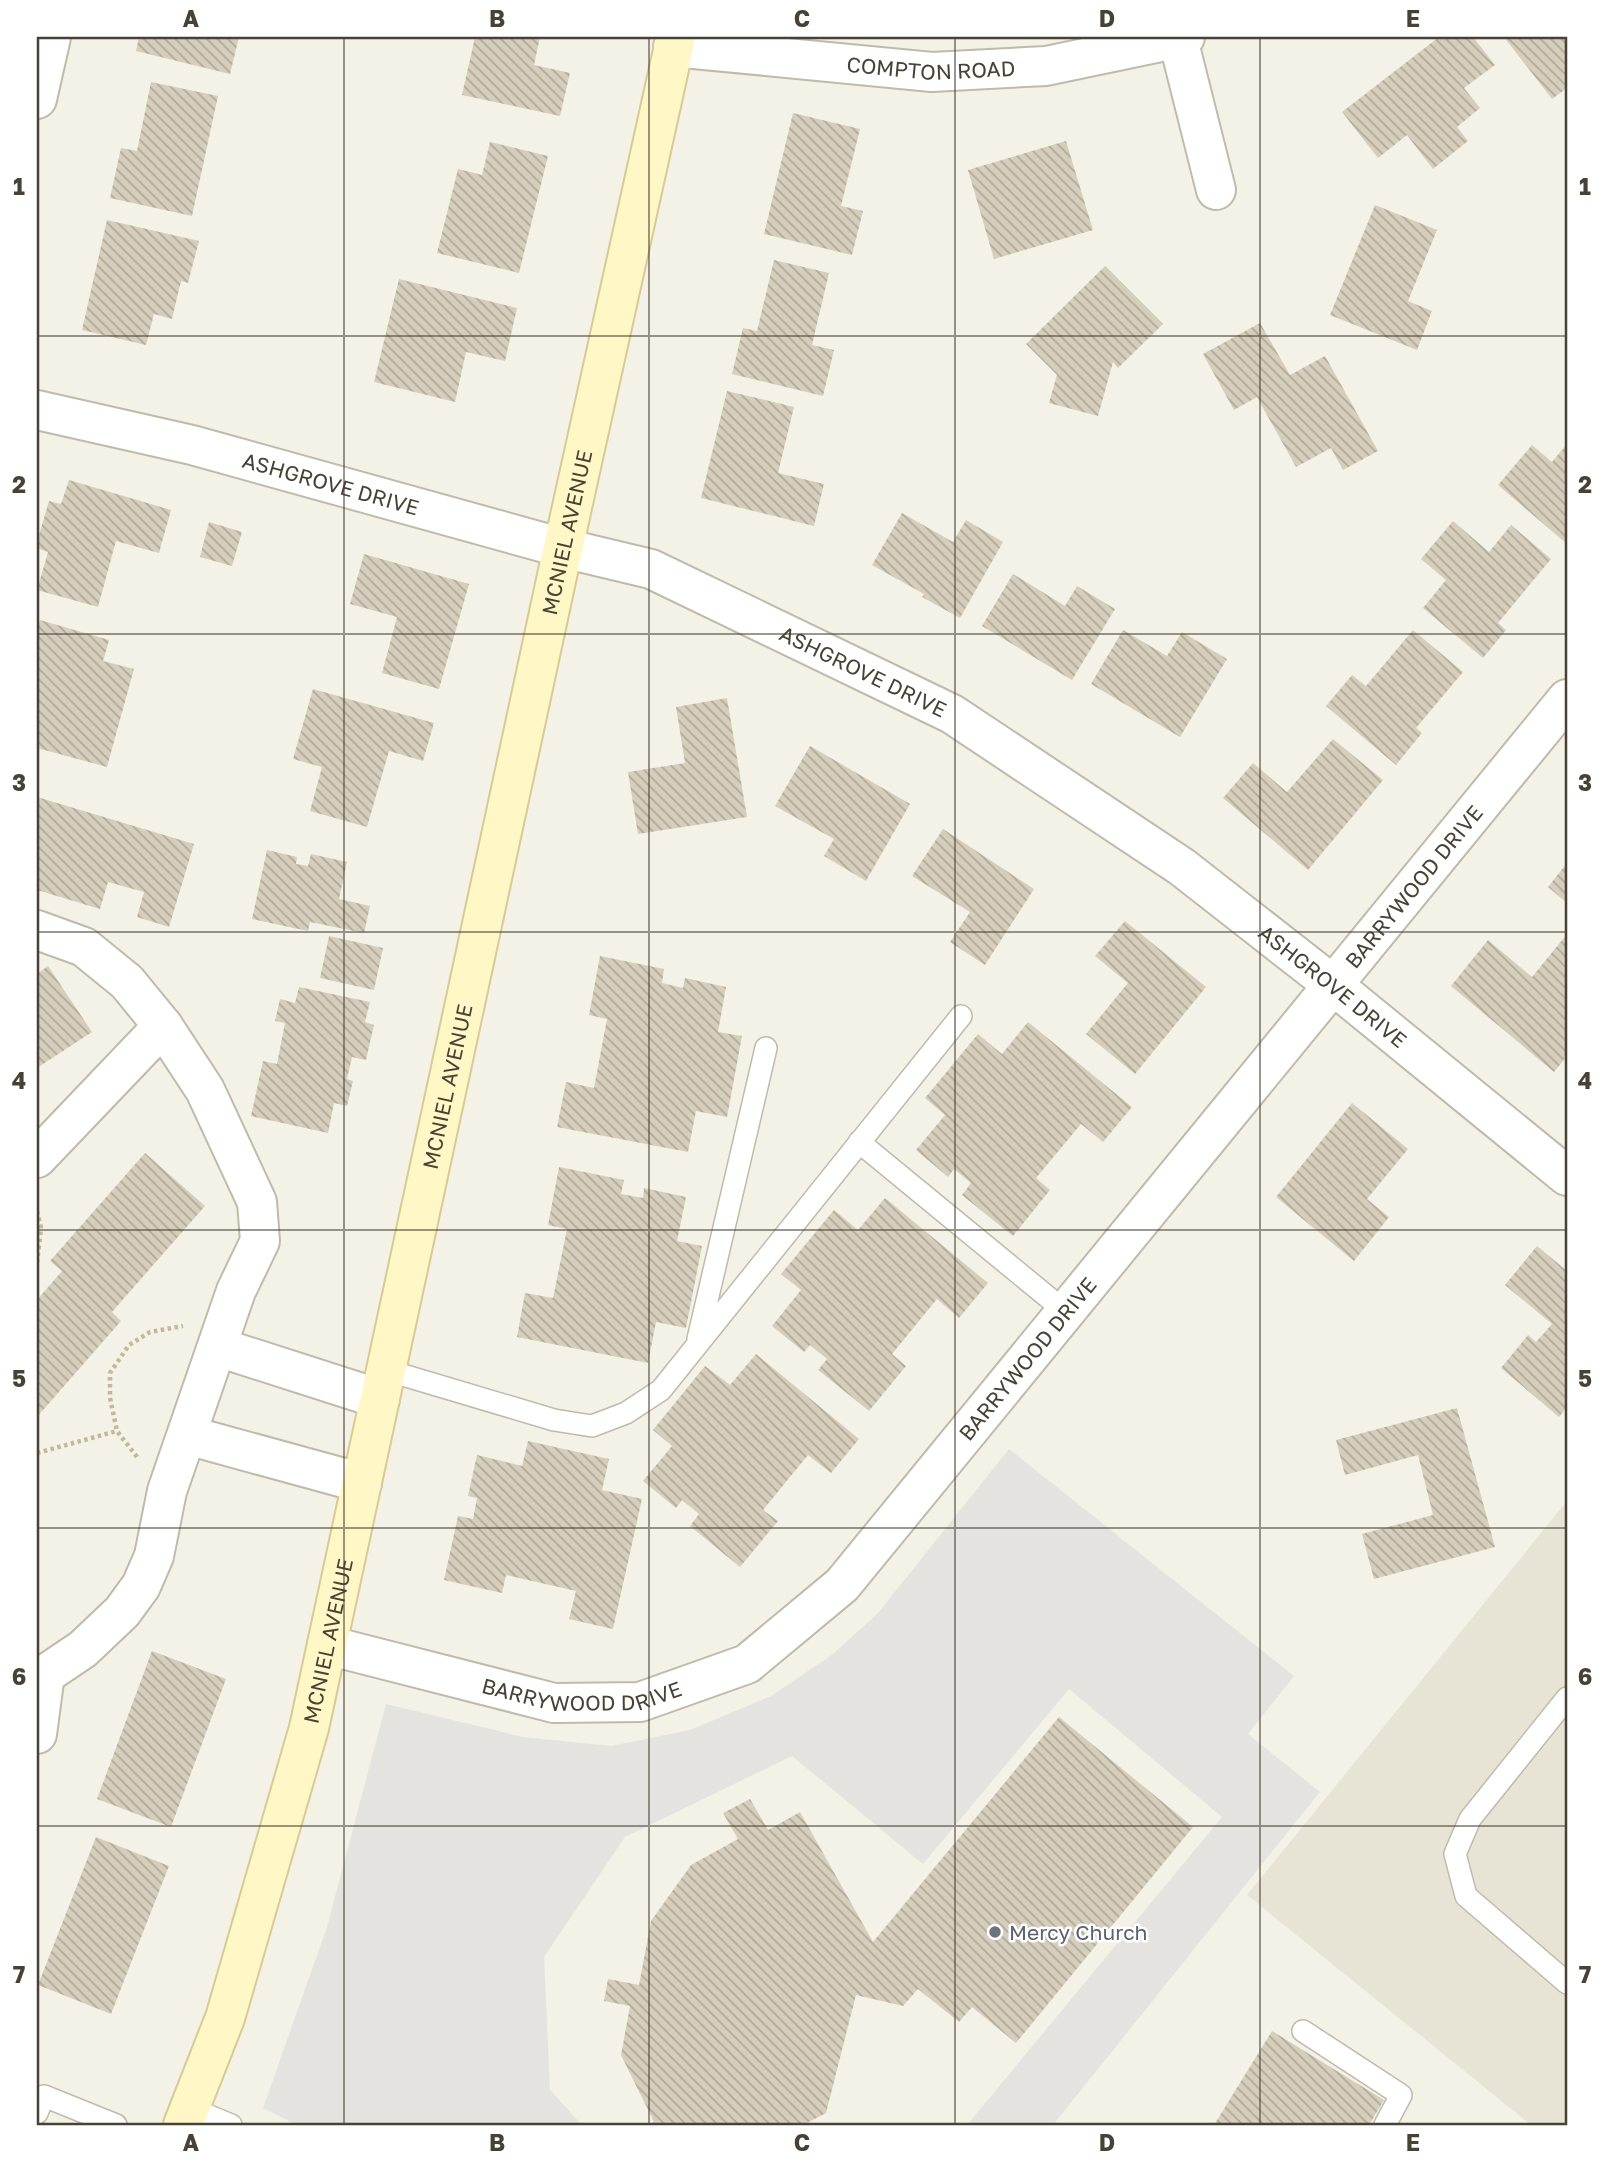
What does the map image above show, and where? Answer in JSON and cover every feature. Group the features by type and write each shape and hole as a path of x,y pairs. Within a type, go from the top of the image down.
{"street":[{"path":"37,99 51,37"},
{"path":"1182,38 1216,190"},
{"name":"COMPTON ROAD","path":"674,42 932,72 1046,66 1182,38"},
{"name":"MCNIEL AVENUE","path":"186,2117 225,2018 309,1728 674,42"},
{"name":"ASHGROVE DRIVE","path":"37,410 192,445 563,548 651,569 952,714 1182,867 1567,1176"},
{"name":"BARRYWOOD DRIVE","path":"327,1645 554,1703 640,1702 747,1664 842,1585 1567,699"},
{"path":"37,930 84,947 128,982 163,1026 205,1090 257,1202 260,1241 236,1291 203,1336 187,1435 167,1491 154,1556 141,1586 122,1612 83,1649 41,1677 37,1734"},
{"path":"37,1158 163,1026"},
{"path":"203,1336 383,1385"},
{"path":"187,1435 362,1483"}],"lane":[{"path":"383,1385 592,1426 626,1413 661,1391 961,1016"},
{"path":"696,1347 766,1048"},
{"path":"859,1143 1066,1312"},
{"path":"1567,1698 1469,1819 1455,1854 1466,1896 1567,1983"},
{"path":"1303,2031 1401,2095 1385,2125"},
{"path":"37,2113 44,2096 116,2125"},
{"path":"186,2117 231,2125"}],"path":[{"path":"37,1211 41,1228 37,1264"},
{"path":"141,1461 117,1431 110,1398 110,1373 129,1345 150,1332 203,1336"},
{"path":"37,1453 117,1431"}],"shaded area":[{"path":"1009,1449 1294,1676 1248,1734 1320,1792 1053,2125 967,2125 1222,1817 1069,1689 923,1864 792,1756 625,1837 544,1957 550,2090 582,2125 297,2125 263,2108 327,1927 386,1704 523,1737 611,1746 690,1730 771,1696 833,1654 878,1613"},
{"path":"1567,1501 1567,2125 1531,2125 1247,1895"}],"building":[{"path":"139,37 239,37 230,74 136,51"},
{"path":"475,37 540,37 534,65 570,73 560,116 462,95"},
{"path":"1439,37 1473,37 1495,65 1464,88 1480,108 1457,127 1468,141 1433,169 1407,135 1378,158 1342,112"},
{"path":"1504,37 1567,37 1567,88 1552,99"},
{"path":"151,82 218,96 192,216 110,198 121,148 137,151"},
{"path":"793,113 860,129 841,206 863,211 852,255 764,234"},
{"path":"1066,141 1093,230 994,259 968,170"},
{"path":"490,142 548,156 519,273 437,253 458,169 482,175"},
{"path":"1375,205 1437,230 1408,301 1432,311 1417,350 1330,315"},
{"path":"107,220 199,241 188,283 181,281 172,319 154,314 146,345 82,330"},
{"path":"774,260 829,273 812,345 834,350 823,396 732,374 743,328 757,331"},
{"path":"1105,266 1163,324 1118,368 1113,362 1098,416 1049,403 1057,375 1026,344"},
{"path":"399,279 517,308 505,361 466,352 455,402 374,382"},
{"path":"1260,323 1290,375 1325,356 1378,451 1343,470 1331,448 1296,467 1257,397 1234,410 1203,354"},
{"path":"727,391 794,407 778,473 824,484 814,526 701,498"},
{"path":"1567,444 1567,544 1498,485 1532,445 1552,462"},
{"path":"69,480 171,510 159,553 116,541 98,607 37,590 48,552 37,548 37,542 49,501 61,504"},
{"path":"902,513 953,542 966,520 1003,542 960,618 872,565"},
{"path":"1453,521 1489,552 1511,525 1551,559 1498,623 1506,630 1483,658 1423,608 1446,580 1421,559"},
{"path":"209,522 242,532 232,566 200,557"},
{"path":"364,554 469,584 439,689 382,673 397,617 350,604"},
{"path":"1013,574 1065,606 1077,586 1115,609 1072,680 982,626"},
{"path":"40,620 109,640 103,661 134,669 107,767 37,748 37,630"},
{"path":"1123,630 1167,656 1182,632 1227,659 1180,737 1091,684"},
{"path":"1413,630 1463,672 1416,728 1422,733 1396,765 1326,706 1352,675 1366,686"},
{"path":"313,689 434,723 423,761 389,751 367,827 310,811 322,767 293,759"},
{"path":"727,698 747,817 638,834 628,772 685,763 676,707"},
{"path":"1333,739 1383,780 1308,870 1223,798 1253,763 1287,792"},
{"path":"810,746 910,804 866,881 824,856 834,839 775,806"},
{"path":"37,797 194,844 169,927 137,917 144,892 108,882 100,909 37,890"},
{"path":"943,829 1034,889 985,965 950,942 970,912 912,876"},
{"path":"267,850 297,857 296,864 308,866 311,854 347,862 339,899 370,906 364,933 310,922 308,931 252,919"},
{"path":"1567,863 1567,903 1548,887"},
{"path":"1125,921 1206,987 1135,1074 1086,1034 1128,983 1095,956"},
{"path":"1567,934 1567,1056 1554,1072 1451,986 1488,940 1532,977"},
{"path":"329,936 383,948 374,990 320,978"},
{"path":"600,956 664,969 662,983 683,988 685,978 726,987 718,1032 742,1036 727,1117 696,1111 688,1152 557,1127 566,1082 594,1088 607,1019 589,1015"},
{"path":"48,966 92,1032 37,1068 37,974"},
{"path":"299,987 370,1002 365,1022 374,1025 366,1060 352,1057 347,1079 353,1081 347,1106 334,1103 328,1133 251,1116 263,1061 277,1064 285,1023 275,1021 280,999 295,1003"},
{"path":"1028,1022 1132,1107 1103,1142 1081,1124 1036,1178 1050,1190 1013,1236 962,1195 971,1183 954,1169 948,1177 916,1150 945,1115 925,1098 978,1034 1002,1054"},
{"path":"1352,1103 1408,1149 1367,1199 1389,1217 1354,1261 1276,1197"},
{"path":"145,1153 205,1206 112,1312 121,1321 37,1417 37,1300 62,1271 50,1261"},
{"path":"559,1167 624,1180 621,1194 643,1198 644,1188 686,1197 677,1241 702,1246 686,1328 656,1322 648,1363 517,1337 525,1293 553,1298 567,1229 548,1225"},
{"path":"885,1198 988,1283 959,1318 937,1299 892,1354 906,1366 869,1411 818,1370 827,1359 810,1345 804,1352 772,1326 801,1290 781,1274 834,1210 858,1230"},
{"path":"1537,1246 1567,1271 1567,1407 1559,1417 1501,1368 1528,1335 1536,1342 1552,1324 1505,1285"},
{"path":"756,1354 859,1439 831,1473 808,1455 763,1510 778,1521 740,1567 690,1526 699,1514 682,1500 676,1508 643,1481 672,1446 653,1430 705,1366 730,1385"},
{"path":"1457,1408 1495,1547 1374,1579 1362,1534 1433,1515 1418,1455 1345,1475 1336,1440"},
{"path":"528,1441 609,1459 602,1490 642,1499 613,1629 569,1619 576,1591 506,1575 502,1593 444,1580 458,1516 473,1519 477,1498 468,1496 477,1455 522,1466"},
{"path":"152,1651 226,1679 171,1827 97,1799"},
{"name":"Mercy Church","path":"1059,1717 1193,1827 1016,2043 972,2007 959,2022 918,1989 903,2006 856,1995 826,2113 803,2125 647,2125 654,2122 621,2055 630,2006 604,2001 608,1979 639,1985 651,1921 691,1865 738,1839 723,1813 750,1799 768,1830 800,1812 873,1942"},
{"path":"96,1837 169,1866 111,2014 38,1985"},
{"path":"1272,2031 1384,2100 1369,2125 1214,2125"}],"place":[{"name":"Mercy Church","path":"995,1932"}]}
